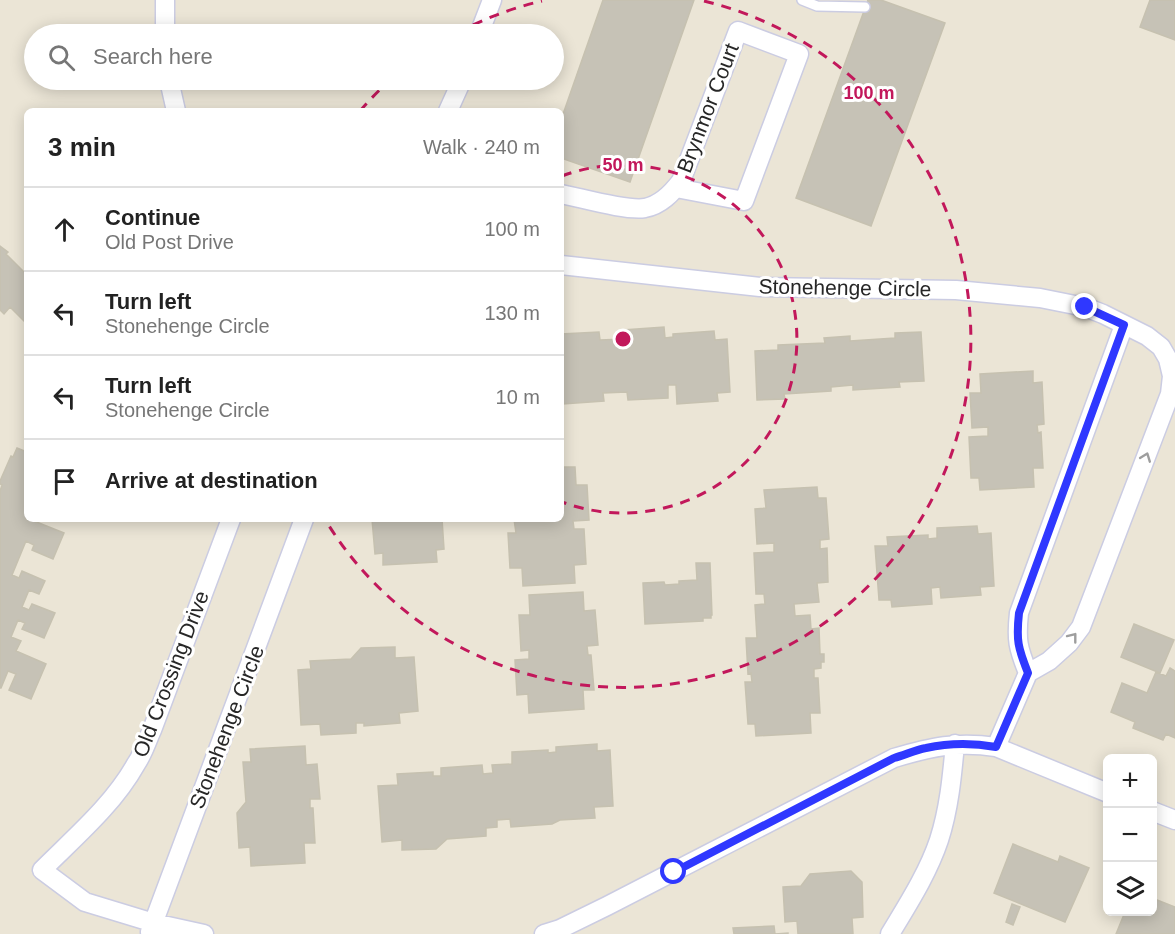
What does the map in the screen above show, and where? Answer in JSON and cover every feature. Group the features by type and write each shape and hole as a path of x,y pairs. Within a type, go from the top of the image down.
{"street":[{"path":"165,0 165,24"},
{"path":"483,24 492,0"},
{"name":"Brynmor Court","path":"564,195 621,207 644,208 661,202 681,181 738,31 799,54 744,201 676,188"},
{"path":"172,90 175,108"},
{"path":"449,108 457,90"},
{"name":"Stonehenge Circle","path":"564,266 760,287 956,290 1040,298 1085,307 1147,336 1161,347 1168,359 1172,376 1170,394 1081,627 1069,643 1049,661 1028,673"},
{"path":"996,747 1028,673 1016,636 1019,613 1124,325"},
{"name":"Old Crossing Drive","path":"151,928 85,902 42,870 97,815 137,764 152,730 230,522"},
{"name":"Stonehenge Circle","path":"151,928 303,522"},
{"path":"890,934 919,884 939,840 950,796 955,744"},
{"path":"544,934 608,906 894,758 926,748 955,744 996,747 1103,791"},
{"path":"1157,813 1175,820"},
{"path":"151,928 204,934"}],"lane":[{"path":"802,0 817,6 865,8"}],"building":[{"path":"603,0 694,0 630,182 564,159 564,111"},
{"path":"868,0 881,0 945,23 871,226 796,198"},
{"path":"1150,0 1175,0 1175,40 1140,27"},
{"path":"0,246 8,252 6,254 24,272 24,321 10,307 4,314 0,310"},
{"path":"664,327 665,338 673,337 673,334 714,331 715,340 727,339 730,392 717,393 718,401 677,404 676,385 668,385 668,398 628,400 627,392 603,393 604,401 564,404 564,334 599,332 600,340 624,339 623,330"},
{"path":"921,332 924,381 899,382 900,387 853,390 853,385 831,387 831,391 784,394 785,399 757,400 755,351 778,350 778,345 825,343 824,338 850,336 850,341 895,338 895,333"},
{"path":"1033,371 1033,383 1042,382 1044,424 1037,425 1038,433 1041,432 1043,468 1033,468 1034,487 980,490 979,478 971,478 969,437 988,436 988,427 972,428 970,393 981,393 980,374"},
{"path":"17,448 24,451 24,522 36,522 64,533 53,559 32,550 34,545 26,541 12,575 19,578 22,571 45,581 39,594 29,590 22,607 29,610 32,604 55,613 44,638 22,629 25,623 18,620 11,637 21,641 16,651 46,664 31,699 9,690 16,674 8,671 0,688 0,491 2,485 0,481 11,456 13,457"},
{"path":"564,467 575,467 576,485 587,485 589,520 573,521 574,529 584,529 586,564 574,565 575,583 523,586 522,568 510,568 508,533 516,533 514,522 564,522"},
{"path":"817,487 818,498 826,498 829,539 820,540 820,549 827,548 828,582 817,583 819,602 794,604 795,616 810,615 811,629 819,628 820,654 824,654 824,662 821,662 821,668 814,669 814,678 818,678 820,713 810,713 811,733 756,736 755,724 748,724 745,682 752,682 751,673 748,674 746,638 757,638 755,605 765,604 764,594 756,594 754,553 774,552 774,543 757,544 755,509 766,508 764,490"},
{"path":"372,522 442,522 444,549 436,550 437,562 383,565 383,553 375,554"},
{"path":"977,526 978,534 991,533 994,586 980,587 981,595 941,598 940,587 931,588 932,604 892,607 891,600 879,600 875,546 888,546 887,537 928,535 928,539 937,538 937,528"},
{"path":"696,563 710,563 711,618 703,618 703,621 645,624 643,583 664,582 665,585 697,580"},
{"path":"583,592 584,611 595,610 598,645 587,646 588,655 591,655 594,690 583,690 584,709 529,713 528,694 517,695 515,660 529,659 529,650 521,651 519,615 530,615 529,595"},
{"path":"1134,624 1174,640 1160,673 1121,657"},
{"path":"395,647 395,658 414,657 418,711 399,713 400,723 364,726 364,723 356,723 356,733 321,735 320,724 301,725 298,670 311,669 310,661 351,659 361,648"},
{"path":"1170,668 1175,671 1175,738 1166,734 1163,740 1133,728 1135,722 1111,712 1122,683 1147,693 1156,672 1166,676"},
{"path":"597,744 597,751 610,750 613,806 594,807 595,818 511,827 510,819 497,820 497,827 486,828 486,836 447,839 436,849 402,850 402,840 382,842 378,786 398,785 397,774 433,772 433,776 441,776 441,768 482,765 483,774 493,773 492,765 512,764 512,752 548,750 548,753 556,752 556,747"},
{"path":"305,746 306,765 317,764 320,799 310,799 310,808 313,808 315,843 304,843 305,863 251,866 250,847 239,848 237,813 246,802 243,762 251,762 250,749"},
{"path":"1013,844 1058,862 1060,856 1089,868 1065,922 994,893"},
{"path":"851,871 862,882 863,917 852,918 853,934 798,934 797,921 785,922 783,887 801,886 810,874"},
{"path":"1157,900 1175,907 1175,934 1116,934 1123,916 1157,916"},
{"path":"1012,904 1020,907 1013,925 1006,922"},
{"path":"774,926 775,934 734,934 733,928"}],"route":[{"path":"674,872 894,758 926,748 955,744 996,747 1028,673 1016,636 1019,613 1124,325 1085,307"}]}
